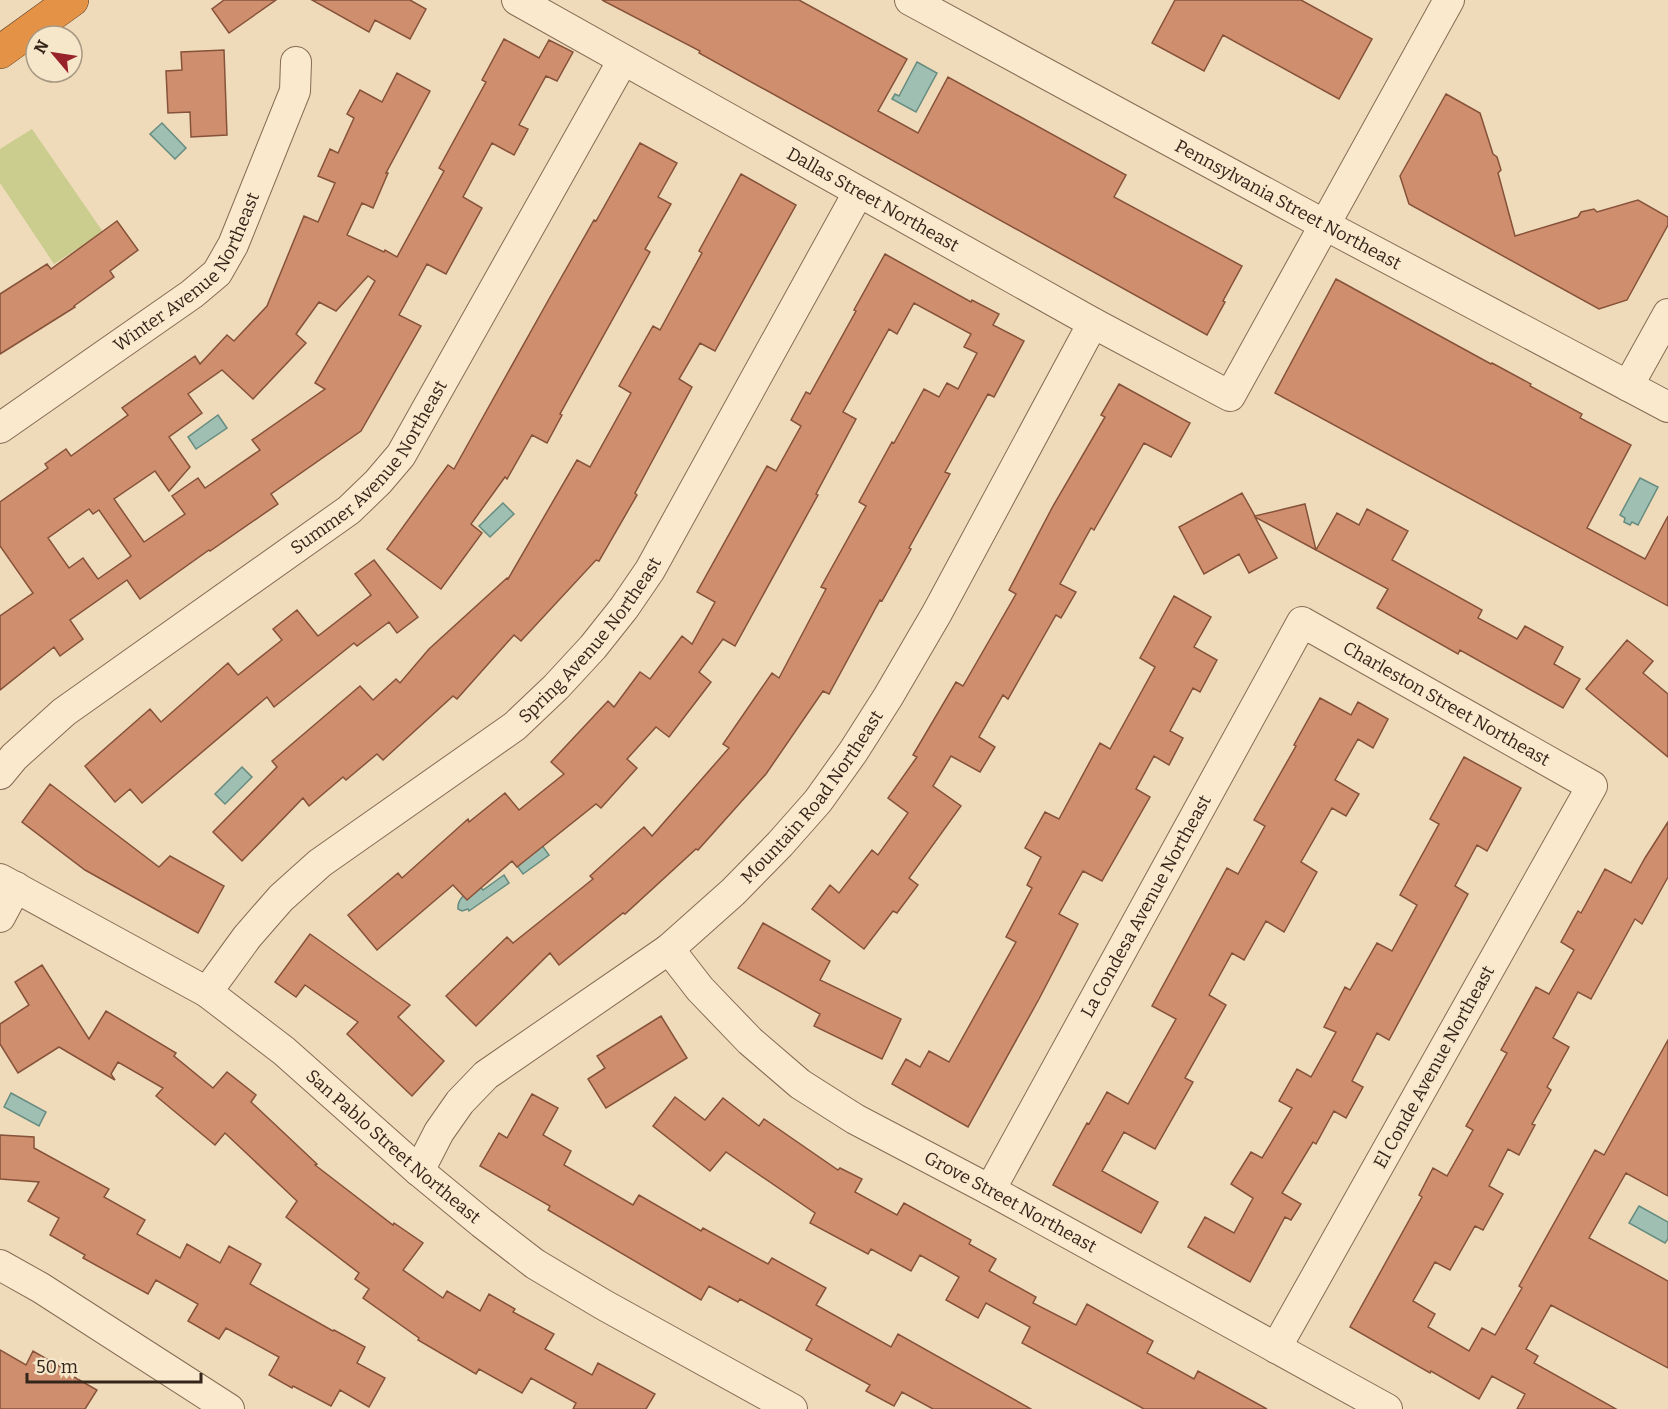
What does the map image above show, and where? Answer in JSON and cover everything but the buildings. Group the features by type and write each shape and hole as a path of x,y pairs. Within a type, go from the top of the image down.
{"highway":[{"path":"0,52 72,0"}],"street":[{"name":"Dallas Street Northeast","path":"517,0 858,193 1230,396 1325,225"},
{"name":"Pennsylvania Street Northeast","path":"910,0 1325,225 1668,407"},
{"path":"1325,225 1449,0"},
{"name":"Summer Avenue Northeast","path":"0,774 64,712 349,510 378,482 401,455 623,60"},
{"name":"Winter Avenue Northeast","path":"0,428 192,294 217,273 233,245 295,91 296,62"},
{"name":"Spring Avenue Northeast","path":"207,992 247,937 281,898 312,870 515,726 593,647 650,570 858,193"},
{"path":"1628,386 1668,314"},
{"name":"Mountain Road Northeast","path":"419,1171 439,1132 460,1102 486,1076 669,950 734,892 818,801 888,697 1093,323"},
{"name":"Charleston Street Northeast","path":"1302,622 1592,786"},
{"name":"La Condesa Avenue Northeast","path":"990,1190 1302,622"},
{"name":"El Conde Avenue Northeast","path":"1276,1348 1592,786"},
{"path":"0,917 8,883"},
{"name":"San Pablo Street Northeast","path":"8,883 207,992 284,1051 419,1171 535,1264 604,1305 792,1409"},
{"name":"Grove Street Northeast","path":"669,950 700,989 750,1041 800,1084 855,1119 990,1190 1387,1409"},
{"path":"0,1265 41,1288 229,1409"}],"green space":[{"path":"32,129 103,232 54,264 0,183 0,149"}],"shaded area":[{"path":"917,62 937,73 916,112 892,99 895,94 899,96"},
{"path":"162,123 186,148 175,159 150,134"},
{"path":"218,415 227,428 196,449 188,437"},
{"path":"1640,478 1658,487 1638,525 1632,522 1630,525 1624,522 1625,518 1620,515"},
{"path":"503,503 514,514 490,537 479,526"},
{"path":"242,767 252,777 225,804 215,794"},
{"path":"541,844 549,855 523,874 515,863"},
{"path":"504,875 509,883 469,911 458,909 459,901 468,893 479,885 483,890"},
{"path":"11,1093 46,1112 39,1126 4,1107"},
{"path":"1639,1206 1668,1222 1668,1239 1665,1243 1629,1223"}]}
